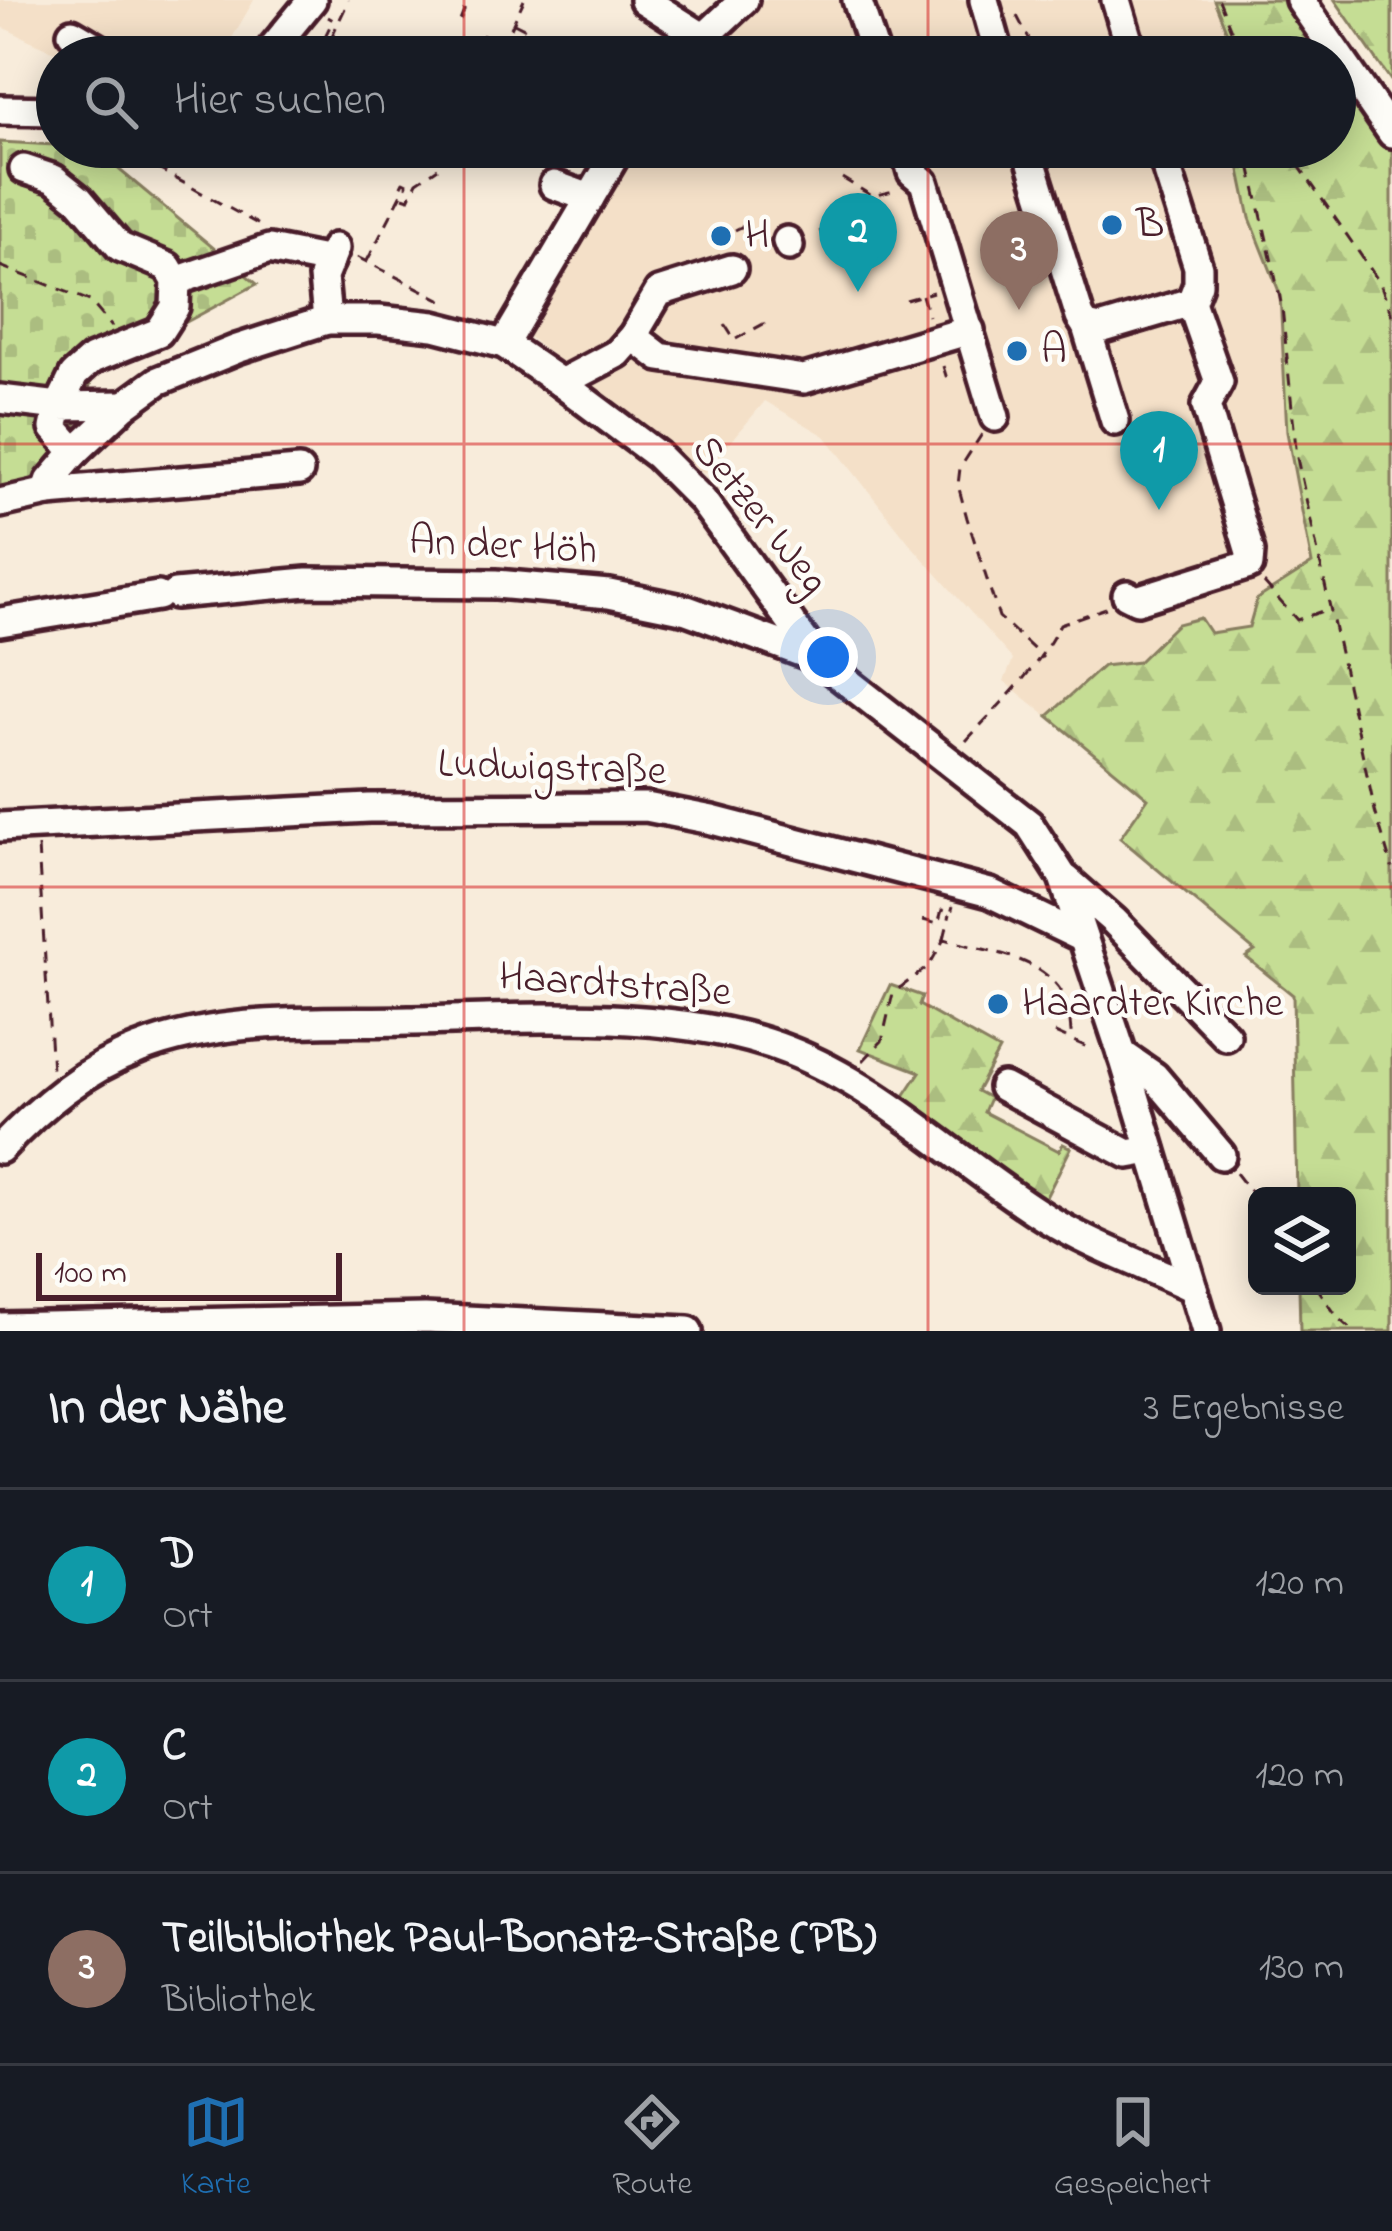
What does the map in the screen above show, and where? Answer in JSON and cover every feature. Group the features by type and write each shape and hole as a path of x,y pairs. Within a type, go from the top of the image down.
{"street":[{"path":"644,0 681,36"},
{"path":"704,36 744,0"},
{"path":"857,0 869,36"},
{"path":"984,0 994,36"},
{"path":"1116,0 1127,36"},
{"path":"1300,0 1325,36"},
{"path":"282,36 310,3"},
{"path":"71,33 76,36"},
{"path":"1356,81 1392,133"},
{"path":"0,110 36,111"},
{"path":"504,344 608,168"},
{"path":"911,168 924,182 995,417"},
{"path":"1034,168 1115,421"},
{"path":"1120,601 1137,601 1249,565 1250,552 1206,406 1220,382 1191,302 1198,267 1167,168"},
{"path":"24,169 54,179 80,199 121,248 168,266 176,280 175,307 159,332 92,359 74,375 54,428 75,452"},
{"path":"554,184 590,198"},
{"path":"176,280 269,250 332,255 323,278 327,320"},
{"path":"561,383 618,353 659,292 732,269"},
{"path":"1086,326 1100,329 1191,302"},
{"name":"Setzer Weg","path":"48,492 50,481 75,452 125,405 158,382 327,320 434,326 504,344 561,383 657,455 702,500 817,658 1029,824 1063,877 1124,1059 1205,1331"},
{"path":"633,336 659,357 804,379 970,330"},
{"path":"0,399 59,406 125,405"},
{"path":"0,502 48,492 299,471"},
{"name":"An der Höh","path":"0,622 167,596 308,582 496,584 609,594 687,610 817,658"},
{"name":"Ludwigstraße","path":"0,827 369,808 646,807 712,820 956,900 990,893 1082,938"},
{"name":"Setzer Weg","path":"1063,877 1114,921 1226,1036"},
{"name":"Haardtstraße","path":"0,1149 54,1096 140,1048 196,1033 275,1024 537,1018 682,1025 738,1034 790,1051 877,1098 1048,1219 1193,1288"},
{"path":"1124,1059 1154,1076 1221,1155"},
{"path":"1003,1087 1128,1154 1151,1150"},
{"path":"0,1327 425,1318 688,1331"}],"path":[{"path":"332,36 350,0"},
{"path":"460,20 468,0"},
{"path":"508,36 524,0"},
{"path":"1219,0 1234,36"},
{"path":"310,3 332,20 325,36"},
{"path":"1017,16 1028,36"},
{"path":"514,23 539,36"},
{"path":"366,262 400,194 409,199 417,182 438,168"},
{"path":"1251,168 1282,307 1297,458 1375,811 1392,868"},
{"path":"1300,168 1379,283 1392,315"},
{"path":"842,178 872,196"},
{"path":"735,230 749,223"},
{"path":"0,266 90,301 108,318 122,344"},
{"path":"735,339 767,322"},
{"path":"976,441 959,468 958,485 967,518 999,617 1042,658"},
{"path":"1249,565 1297,620 1332,607"},
{"path":"948,760 1015,693 1060,624 1120,601"},
{"path":"36,823 54,1096"},
{"path":"923,920 938,924 942,910 956,900"},
{"path":"866,1058 882,1041 893,993 929,966 944,940 956,900"},
{"path":"944,940 1027,962 1046,975 1065,995 1072,1040"},
{"path":"1055,1033 1124,1059"},
{"path":"1221,1155 1248,1189"},
{"path":"1322,1295 1353,1331"}],"shaded area":[{"path":"0,0 254,0 233,36 36,36 36,43 0,26"},
{"path":"753,0 1214,0 1229,36 714,36"},
{"path":"622,168 1240,168 1250,218 1280,294 1287,432 1312,564 1258,599 1249,627 1209,633 1177,624 1138,662 1103,666 1047,716 1004,681 1013,660 911,545 825,436 765,401 704,474 529,337"}],"green space":[{"path":"1214,0 1288,0 1315,36 1229,36"},
{"path":"1335,0 1392,0 1392,82"},
{"path":"1356,95 1392,148 1392,1331 1300,1331 1299,1295 1356,1295 1356,1187 1297,1187 1293,995 1246,957 1255,951 1120,838 1148,798 1048,716 1103,666 1138,662 1177,624 1200,618 1210,633 1249,627 1257,599 1312,564 1287,432 1280,294 1250,218 1240,168 1356,168"},
{"path":"0,142 36,144 36,168 117,168 257,284 95,371 65,456 11,493 0,495"},
{"path":"890,985 922,996 919,1005 999,1050 977,1091 990,1098 984,1112 1059,1151 1063,1144 1071,1148 1045,1199 902,1099 920,1072 860,1049"}],"place":[{"name":"B","path":"1112,225"},
{"name":"H","path":"721,236"},
{"name":"C","path":"858,292"},
{"name":"Teilbibliothek Paul-Bonatz-Straße (PB)","path":"1019,310"},
{"name":"A","path":"1017,351"},
{"name":"D","path":"1159,510"},
{"name":"Haardter Kirche","path":"998,1004"}]}
